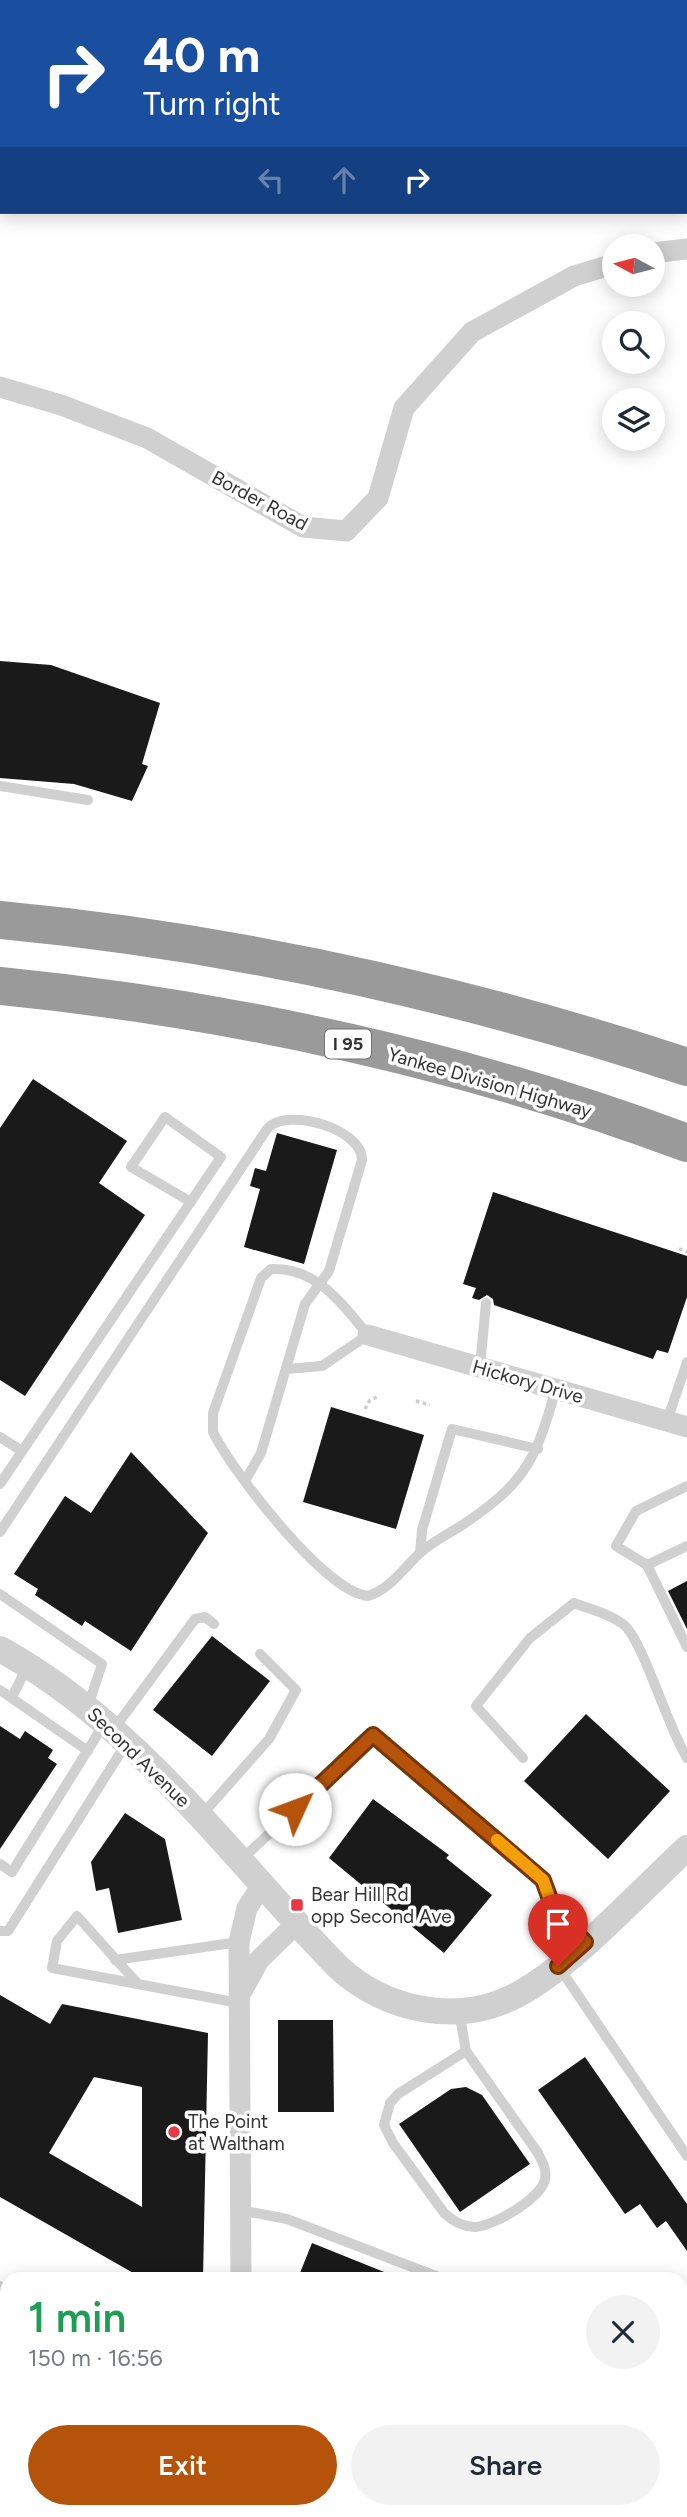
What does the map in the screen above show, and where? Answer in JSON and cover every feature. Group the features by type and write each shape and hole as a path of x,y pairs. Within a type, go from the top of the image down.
{"highway":[{"path":"0,920 146,940 352,976 498,1011 687,1067"},
{"name":"Yankee Division Highway","path":"0,986 256,1023 397,1055 543,1096 687,1143"}],"street":[{"path":"665,251 687,248"},
{"name":"Border Road","path":"0,387 61,405 147,438 303,527 346,531 378,498 404,408 472,332 574,276 602,268"},
{"name":"Hickory Drive","path":"368,1335 677,1424"},
{"name":"Second Avenue","path":"0,1649 28,1665 109,1725 200,1817 346,1974 374,1993 416,2008 459,2011 493,2005 516,1996 558,1966 687,1848"},
{"path":"241,2272 239,1942 247,1908 262,1885"},
{"path":"239,2003 246,1979 258,1960 297,1923"}],"lane":[{"path":"0,786 88,800"},
{"path":"0,1484 191,1202 221,1157 164,1118 131,1167 191,1202"},
{"path":"0,1532 267,1129 281,1119 324,1125 350,1138 362,1154 331,1263 305,1304 258,1461 246,1479"},
{"path":"286,1369 322,1366 368,1335 320,1282 276,1269 267,1271 261,1278 212,1420 216,1438 315,1566 353,1592 368,1596 384,1589 420,1553 490,1505 523,1473 538,1449 556,1388"},
{"path":"480,1367 486,1303"},
{"path":"677,1424 687,1362"},
{"path":"420,1553 422,1530 452,1429 538,1449"},
{"path":"0,1437 22,1451"},
{"path":"687,1486 636,1511 616,1546 647,1566 687,1647"},
{"path":"647,1566 687,1546"},
{"path":"0,1594 102,1664 109,1725 8,1931 0,1931"},
{"path":"523,1758 476,1706 530,1639 574,1603 615,1619 631,1633 669,1726 687,1758"},
{"path":"0,1864 12,1872 88,1752 195,1619 205,1617 214,1624"},
{"path":"200,1817 269,1739 296,1690 260,1654"},
{"path":"12,1697 28,1665"},
{"path":"0,1690 88,1752"},
{"path":"240,1861 373,1735 536,1873 543,1880 554,1910 585,1942"},
{"path":"138,1984 77,1916 57,1941 52,1968 239,2003"},
{"path":"116,1960 239,1942"},
{"path":"558,1966 687,2156"},
{"path":"459,2011 466,2051 538,2153 546,2169 543,2186 529,2200 495,2221 472,2227 453,2221 446,2214 393,2143 384,2125 390,2103 398,2094 466,2051"},
{"path":"240,2210 287,2219 424,2272"}],"path":[{"path":"679,1249 687,1252"},
{"path":"365,1409 370,1400 379,1396"},
{"path":"416,1401 430,1405"}],"building":[{"path":"0,661 51,665 160,703 142,764 148,766 132,801 74,784 0,778"},
{"path":"33,1079 127,1141 99,1183 145,1215 25,1396 0,1380 0,1128"},
{"path":"277,1133 337,1150 304,1264 244,1247 260,1189 250,1186 255,1168 266,1171"},
{"path":"493,1192 687,1256 687,1297 668,1353 657,1350 653,1359 494,1305 493,1299 487,1295 479,1300 472,1298 476,1288 463,1284"},
{"path":"331,1407 424,1435 396,1529 303,1502"},
{"path":"131,1452 208,1533 131,1651 85,1621 82,1626 35,1595 38,1589 14,1574 65,1496 91,1513"},
{"path":"687,1581 687,1629 668,1591"},
{"path":"212,1636 270,1681 212,1756 153,1710"},
{"path":"586,1714 670,1791 608,1859 524,1781"},
{"path":"0,1726 20,1739 25,1731 53,1750 48,1758 57,1764 0,1849"},
{"path":"373,1799 449,1855 446,1858 492,1895 444,1953 329,1858"},
{"path":"125,1813 165,1839 182,1920 118,1933 109,1888 96,1891 91,1862"},
{"name":"The Point at Waltham","path":"0,1995 50,2024 62,2004 208,2033 203,2272 131,2272 0,2197","holes":["94,2077 142,2087 142,2207 49,2153"]},
{"path":"278,2020 333,2020 334,2112 278,2112"},
{"path":"585,2057 687,2204 687,2251 666,2221 657,2228 640,2204 625,2214 538,2090"},
{"path":"466,2087 482,2095 530,2164 460,2212 399,2124 451,2089"},
{"path":"312,2243 384,2272 300,2272"}],"slow traffic":[{"path":"497,1840 543,1880 552,1906"}],"place":[{"name":"Bear Hill Rd opp Second Ave","path":"297,1905"},
{"name":"The Point at Waltham","path":"174,2132"}],"route":[{"path":"295,1809 373,1735 543,1880 554,1910 585,1942 558,1966"}]}
